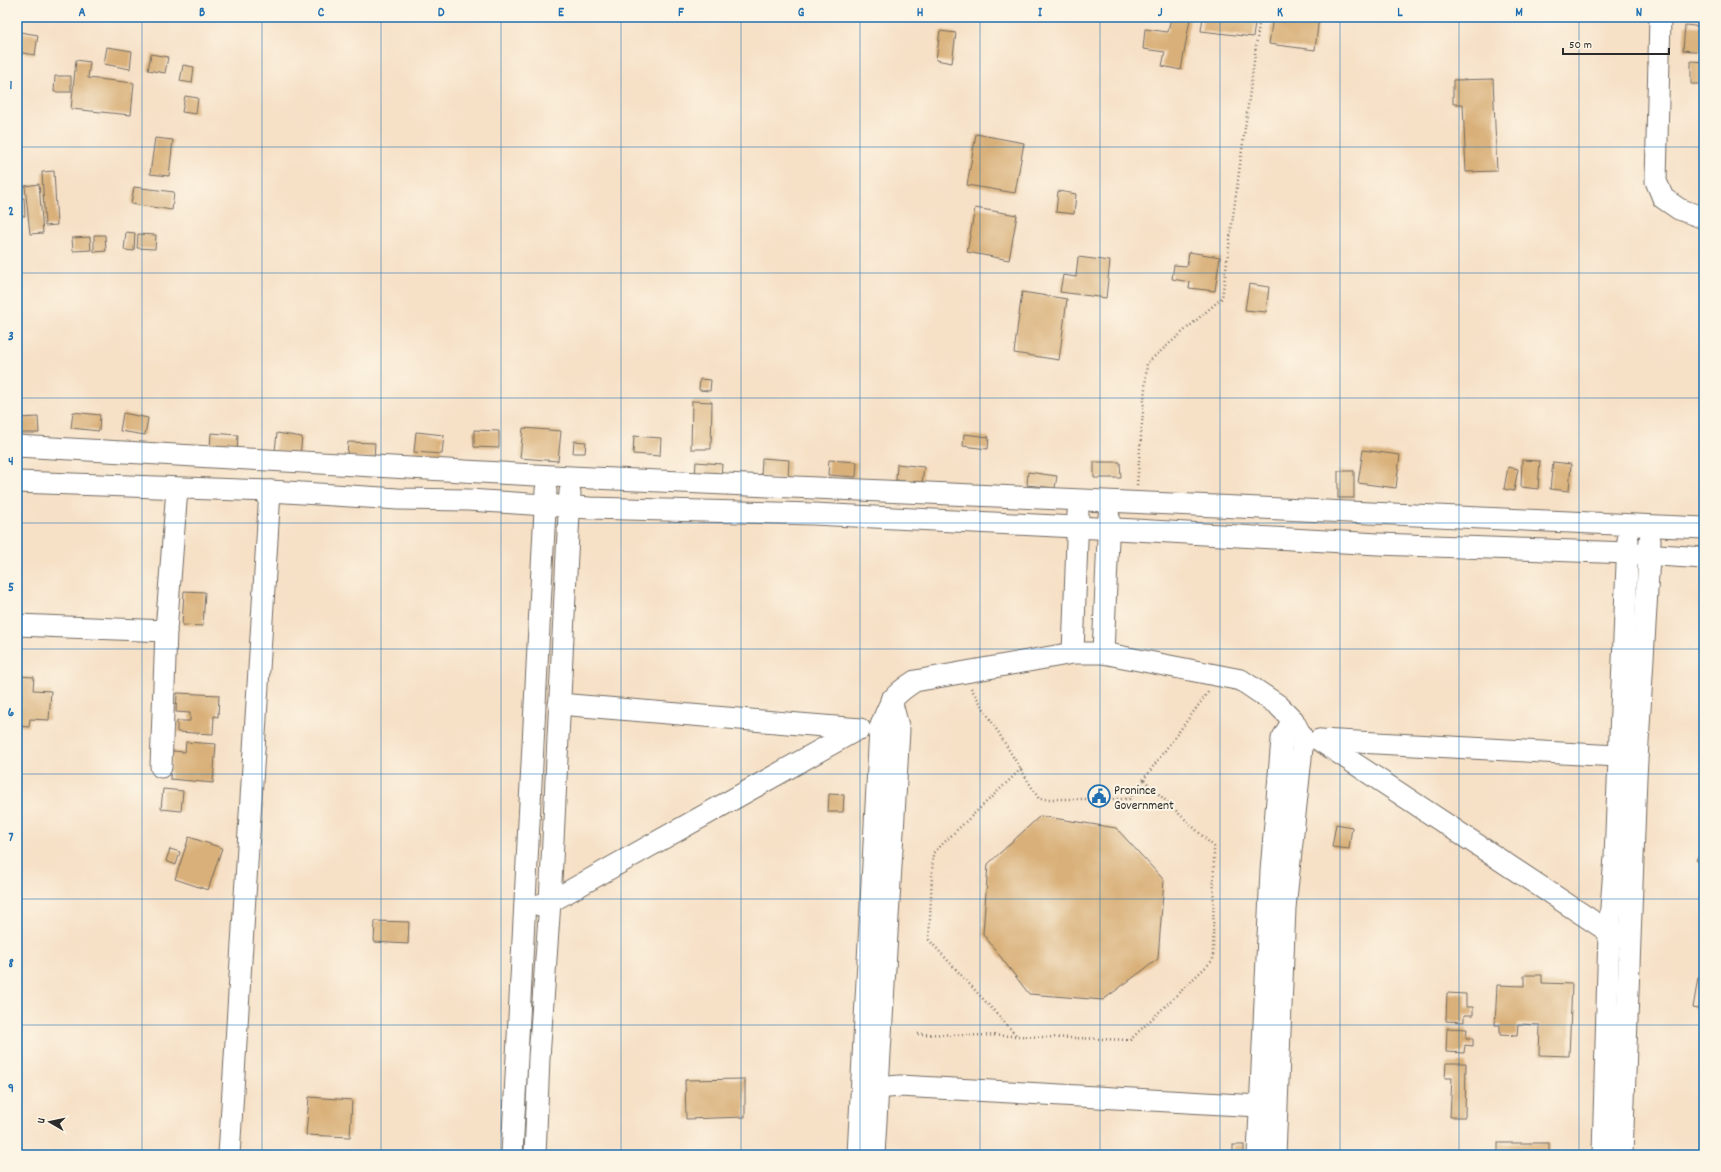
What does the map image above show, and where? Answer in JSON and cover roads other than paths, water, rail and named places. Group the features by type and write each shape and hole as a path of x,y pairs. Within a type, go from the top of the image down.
{"street":[{"path":"1660,17 1656,182 1663,198 1680,209 1704,218"},
{"path":"17,446 547,476 1704,528"},
{"path":"512,1155 547,476"},
{"path":"534,1155 550,902 558,704 571,477"},
{"path":"17,482 270,491 398,499 468,500 569,506 814,514 1378,544 1628,553 1704,558"},
{"path":"161,767 166,631 177,488"},
{"path":"229,1155 270,491"},
{"path":"1073,653 1078,500"},
{"path":"1103,653 1110,502"},
{"path":"1603,1155 1609,932 1615,857 1618,756 1629,525"},
{"path":"1622,1155 1636,777 1650,526"},
{"path":"17,626 166,631"},
{"path":"858,1155 891,700 900,690 915,681 1073,653 1103,653 1241,680 1278,705 1311,740 1609,932 1631,940"},
{"path":"558,704 858,729 889,729"},
{"path":"1258,1155 1259,1106 1271,871 1282,739 1293,720"},
{"path":"525,910 550,902 858,729"},
{"path":"874,1155 878,1088 889,729"},
{"path":"1282,739 1618,756"},
{"path":"1275,1155 1285,908 1311,740"},
{"path":"878,1088 900,1086 1259,1106"}],"place":[{"name":"Pronince Government","path":"1099,796"}]}
